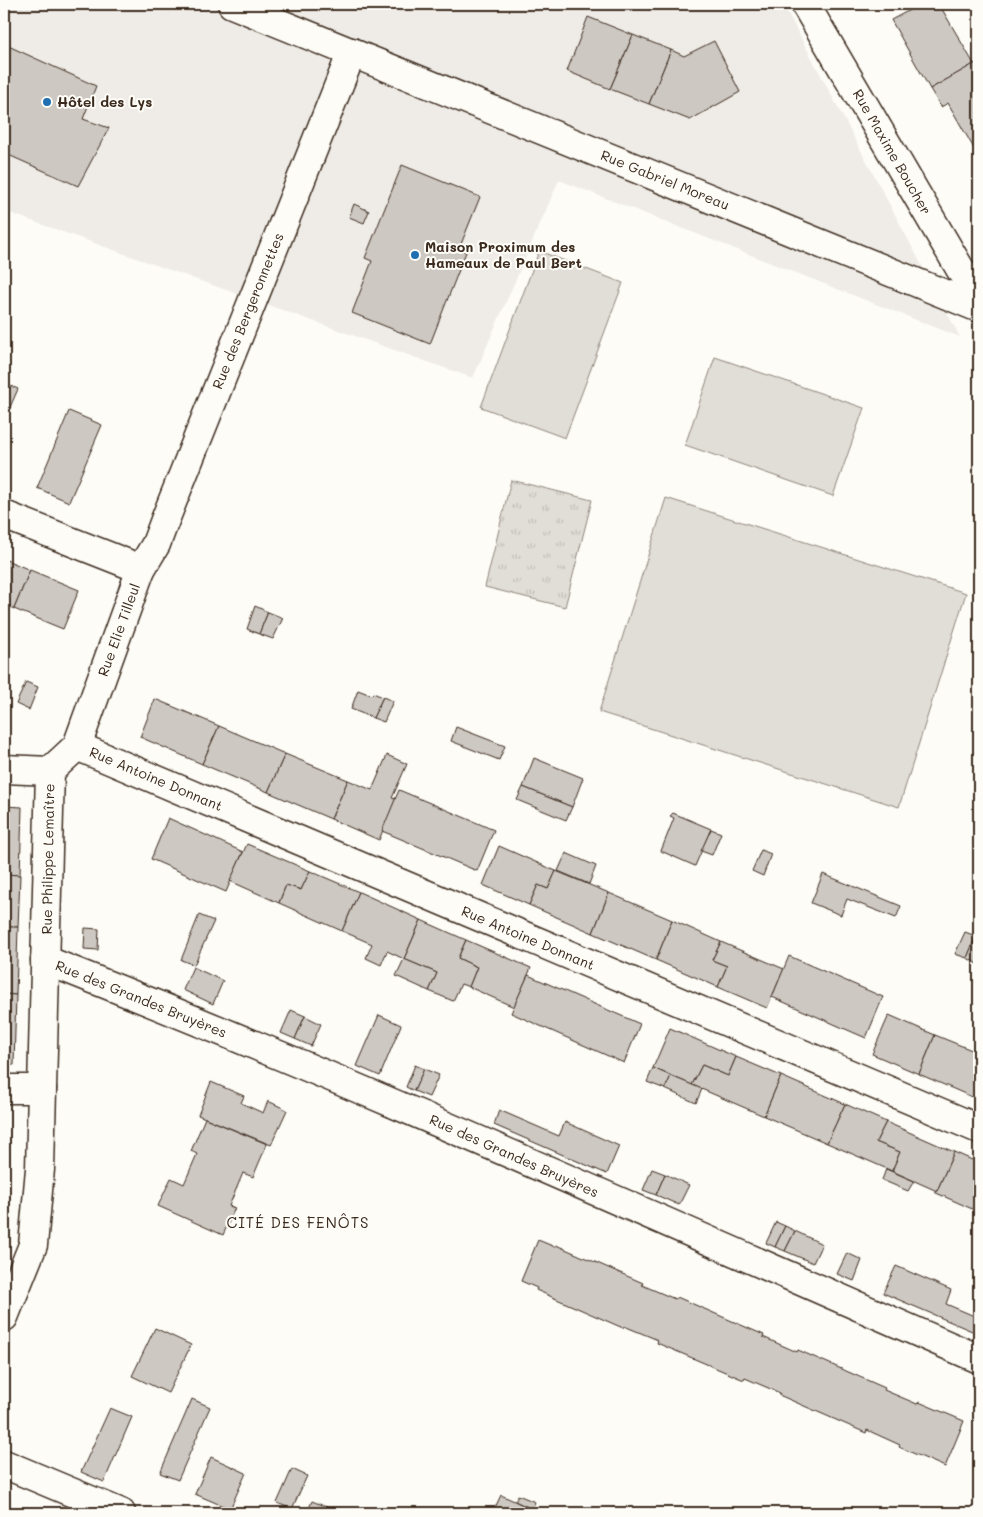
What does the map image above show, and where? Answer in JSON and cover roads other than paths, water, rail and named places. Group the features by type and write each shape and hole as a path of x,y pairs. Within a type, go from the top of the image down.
{"street":[{"name":"Rue Gabriel Moreau","path":"232,4 979,308"},
{"name":"Rue Maxime Boucher","path":"805,4 979,301"},
{"name":"Rue des Bergeronnettes","path":"141,569 156,544 166,520 352,52"},
{"name":"Rue Elie Tilleul","path":"4,515 141,569 77,746"},
{"path":"4,769 50,771 77,746"},
{"name":"Rue Antoine Donnant","path":"77,746 979,1130"},
{"name":"Rue Philippe Lemaître","path":"42,1089 50,771"},
{"name":"Rue des Grandes Bruyères","path":"45,960 166,1008 441,1124 979,1359"},
{"path":"4,1089 42,1089 40,1169 33,1245 4,1317"},
{"path":"4,1464 121,1513"}],"place":[{"name":"Hôtel des Lys","path":"47,102"},
{"name":"Maison Proximum des Hameaux de Paul Bert","path":"415,255"}],"district":[{"name":"CITÉ DES FENÔTS","path":"298,1223"}]}
